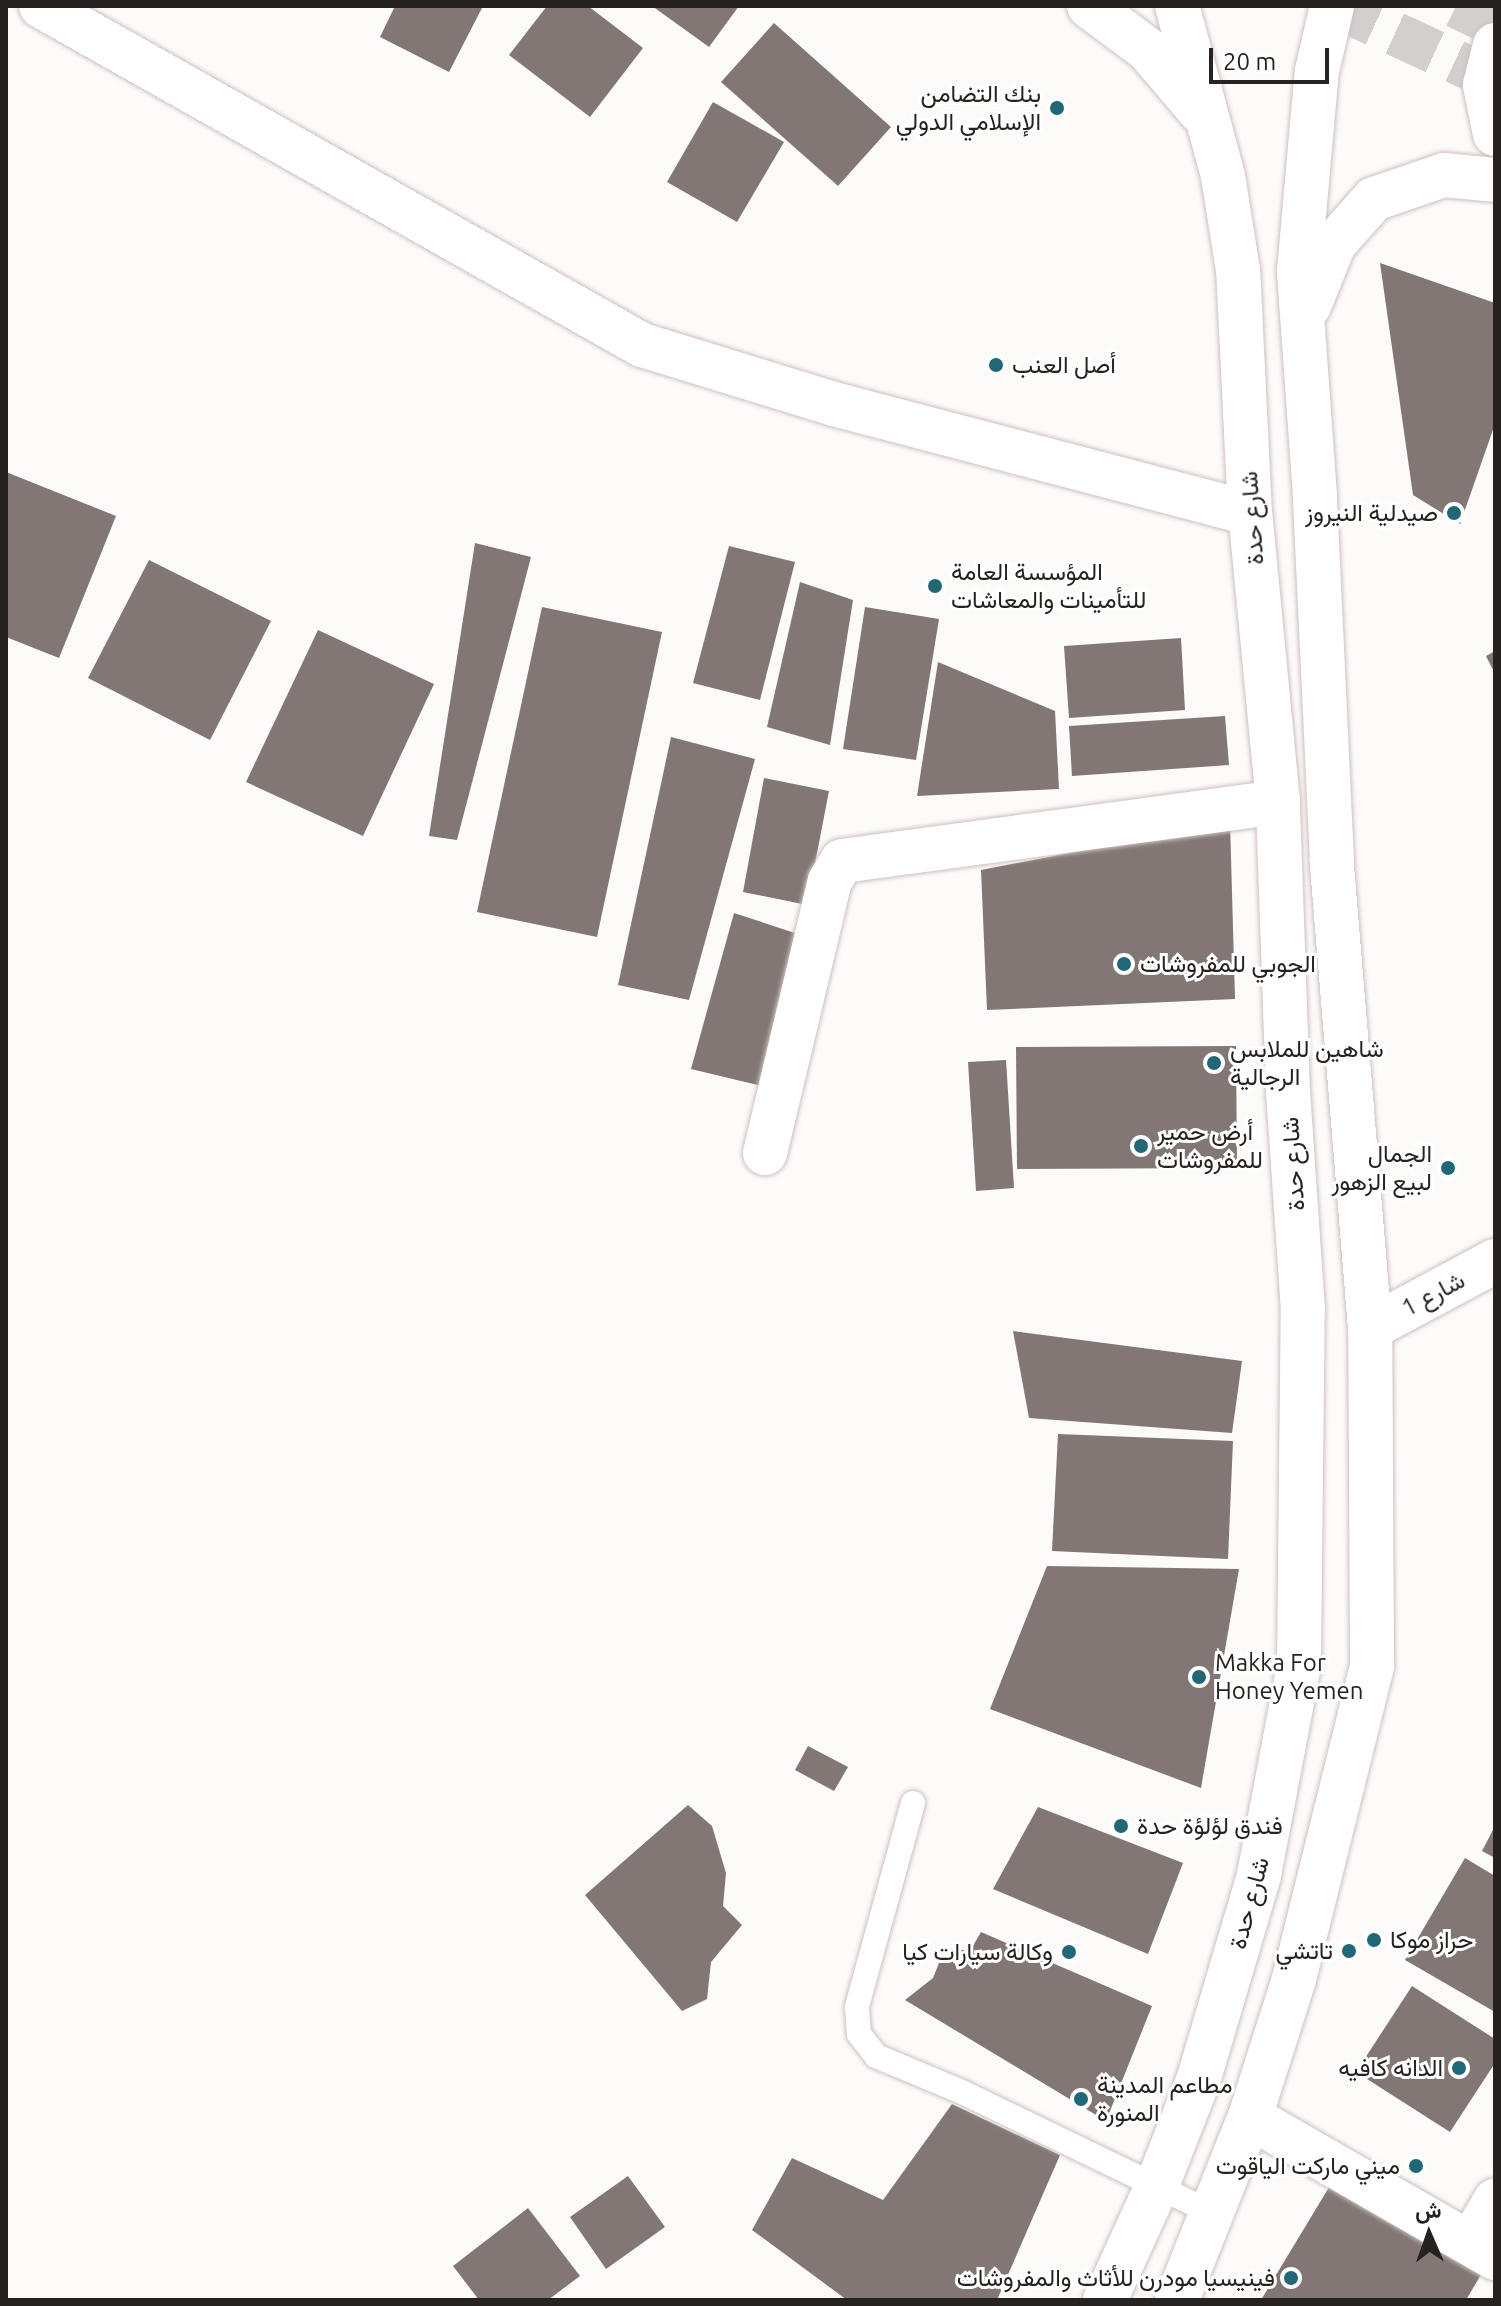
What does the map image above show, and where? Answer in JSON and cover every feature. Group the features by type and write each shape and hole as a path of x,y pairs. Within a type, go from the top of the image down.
{"main road":[{"path":"41,6 642,345 834,404 1250,513"},
{"path":"1089,6 1148,50 1206,118"},
{"name":"شارع حدة","path":"1105,2300 1156,2188 1199,2078 1259,1875 1299,1665 1303,1311 1288,1093 1278,802 1250,513 1238,270 1223,176 1177,6"},
{"path":"1177,2300 1250,2117 1294,1979 1372,1666 1370,1328 1332,861 1305,316 1299,271 1317,71 1332,6"},
{"path":"1495,45 1485,85 1495,134"},
{"path":"1305,316 1334,244 1374,199 1444,175 1495,180"},
{"path":"765,1153 830,881 842,861 1278,802"},
{"name":"شارع 1","path":"1370,1328 1495,1261"},
{"path":"1303,1523 1373,1513"},
{"path":"1250,2117 1483,2250 1495,2201"}],"lane":[{"path":"913,1803 857,2007 859,2034 876,2056 962,2092 1212,2213"}],"building":[{"path":"395,6 483,6 449,72 380,37"},
{"path":"547,6 588,6 643,48 590,117 509,55"},
{"path":"652,6 739,6 709,47"},
{"path":"774,23 891,127 838,186 721,82"},
{"path":"713,102 784,142 737,222 667,182"},
{"path":"1380,263 1495,303 1495,424 1460,524 1413,495"},
{"path":"6,472 116,516 59,658 6,637"},
{"path":"475,543 531,557 457,840 429,836"},
{"path":"729,546 795,562 760,700 693,683"},
{"path":"149,560 271,621 210,740 88,678"},
{"path":"800,582 853,600 830,745 767,727"},
{"path":"542,607 662,632 597,937 477,912"},
{"path":"865,607 939,619 916,760 843,749"},
{"path":"318,630 434,684 363,836 246,782"},
{"path":"1181,638 1185,710 1069,718 1064,646"},
{"path":"1495,651 1495,674 1486,656"},
{"path":"938,662 1055,711 1059,789 917,796"},
{"path":"1225,716 1229,765 1072,776 1069,726"},
{"path":"671,737 755,759 689,1000 618,985"},
{"path":"764,778 829,791 807,905 743,892"},
{"path":"1230,822 1235,999 987,1010 981,870"},
{"path":"734,913 807,937 766,1087 691,1069"},
{"path":"1236,1046 1237,1168 1017,1169 1016,1047"},
{"path":"1006,1060 1014,1188 976,1191 968,1062"},
{"path":"1013,1331 1242,1361 1232,1433 1029,1418"},
{"path":"1058,1434 1233,1441 1228,1559 1052,1551"},
{"path":"1047,1566 1239,1569 1201,1788 990,1709"},
{"path":"808,1746 848,1767 834,1791 795,1770"},
{"path":"688,1805 712,1826 726,1873 723,1906 742,1925 711,1962 707,1999 682,2011 585,1895"},
{"path":"1038,1807 1183,1863 1148,1954 993,1889"},
{"path":"1495,1826 1495,1858 1482,1851"},
{"path":"1465,1858 1495,1876 1495,2012 1405,1960"},
{"path":"981,1932 1152,2006 1106,2121 905,2000 933,1978 945,1948 970,1951"},
{"path":"1412,1986 1495,2039 1495,2063 1450,2132 1356,2072"},
{"path":"952,2104 1060,2155 997,2300 847,2300 752,2230 792,2158 883,2200"},
{"path":"628,2176 665,2227 606,2269 570,2217"},
{"path":"1331,2184 1482,2273 1466,2300 1261,2300"},
{"path":"528,2208 580,2276 548,2300 479,2300 453,2266"}],"tunnel":[{"path":"1335,6 1495,80"},
{"path":"1456,6 1495,25"}],"place":[{"name":"بنك التضامن الإسلامي الدولي","path":"1057,108"},
{"name":"أصل العنب","path":"996,365"},
{"name":"صيدلية النيروز","path":"1454,513"},
{"name":"المؤسسة العامة للتأمينات والمعاشات","path":"935,586"},
{"name":"الجوبي للمفروشات","path":"1124,964"},
{"name":"شاهين للملابس الرجالية","path":"1214,1063"},
{"name":"أرض حمير للمفروشات","path":"1141,1146"},
{"name":"الجمال لبيع الزهور","path":"1448,1168"},
{"name":"Makka For Honey Yemen","path":"1199,1677"},
{"name":"فندق لؤلؤة حدة","path":"1121,1826"},
{"name":"حراز موكا","path":"1374,1940"},
{"name":"تاتشي","path":"1349,1951"},
{"name":"وكالة سيارات كيا","path":"1069,1952"},
{"name":"الدانه كافيه","path":"1459,2068"},
{"name":"مطاعم المدينة المنورة","path":"1081,2099"},
{"name":"ميني ماركت الياقوت","path":"1416,2166"},
{"name":"فينيسيا مودرن للأثاث والمفروشات","path":"1291,2278"}]}
